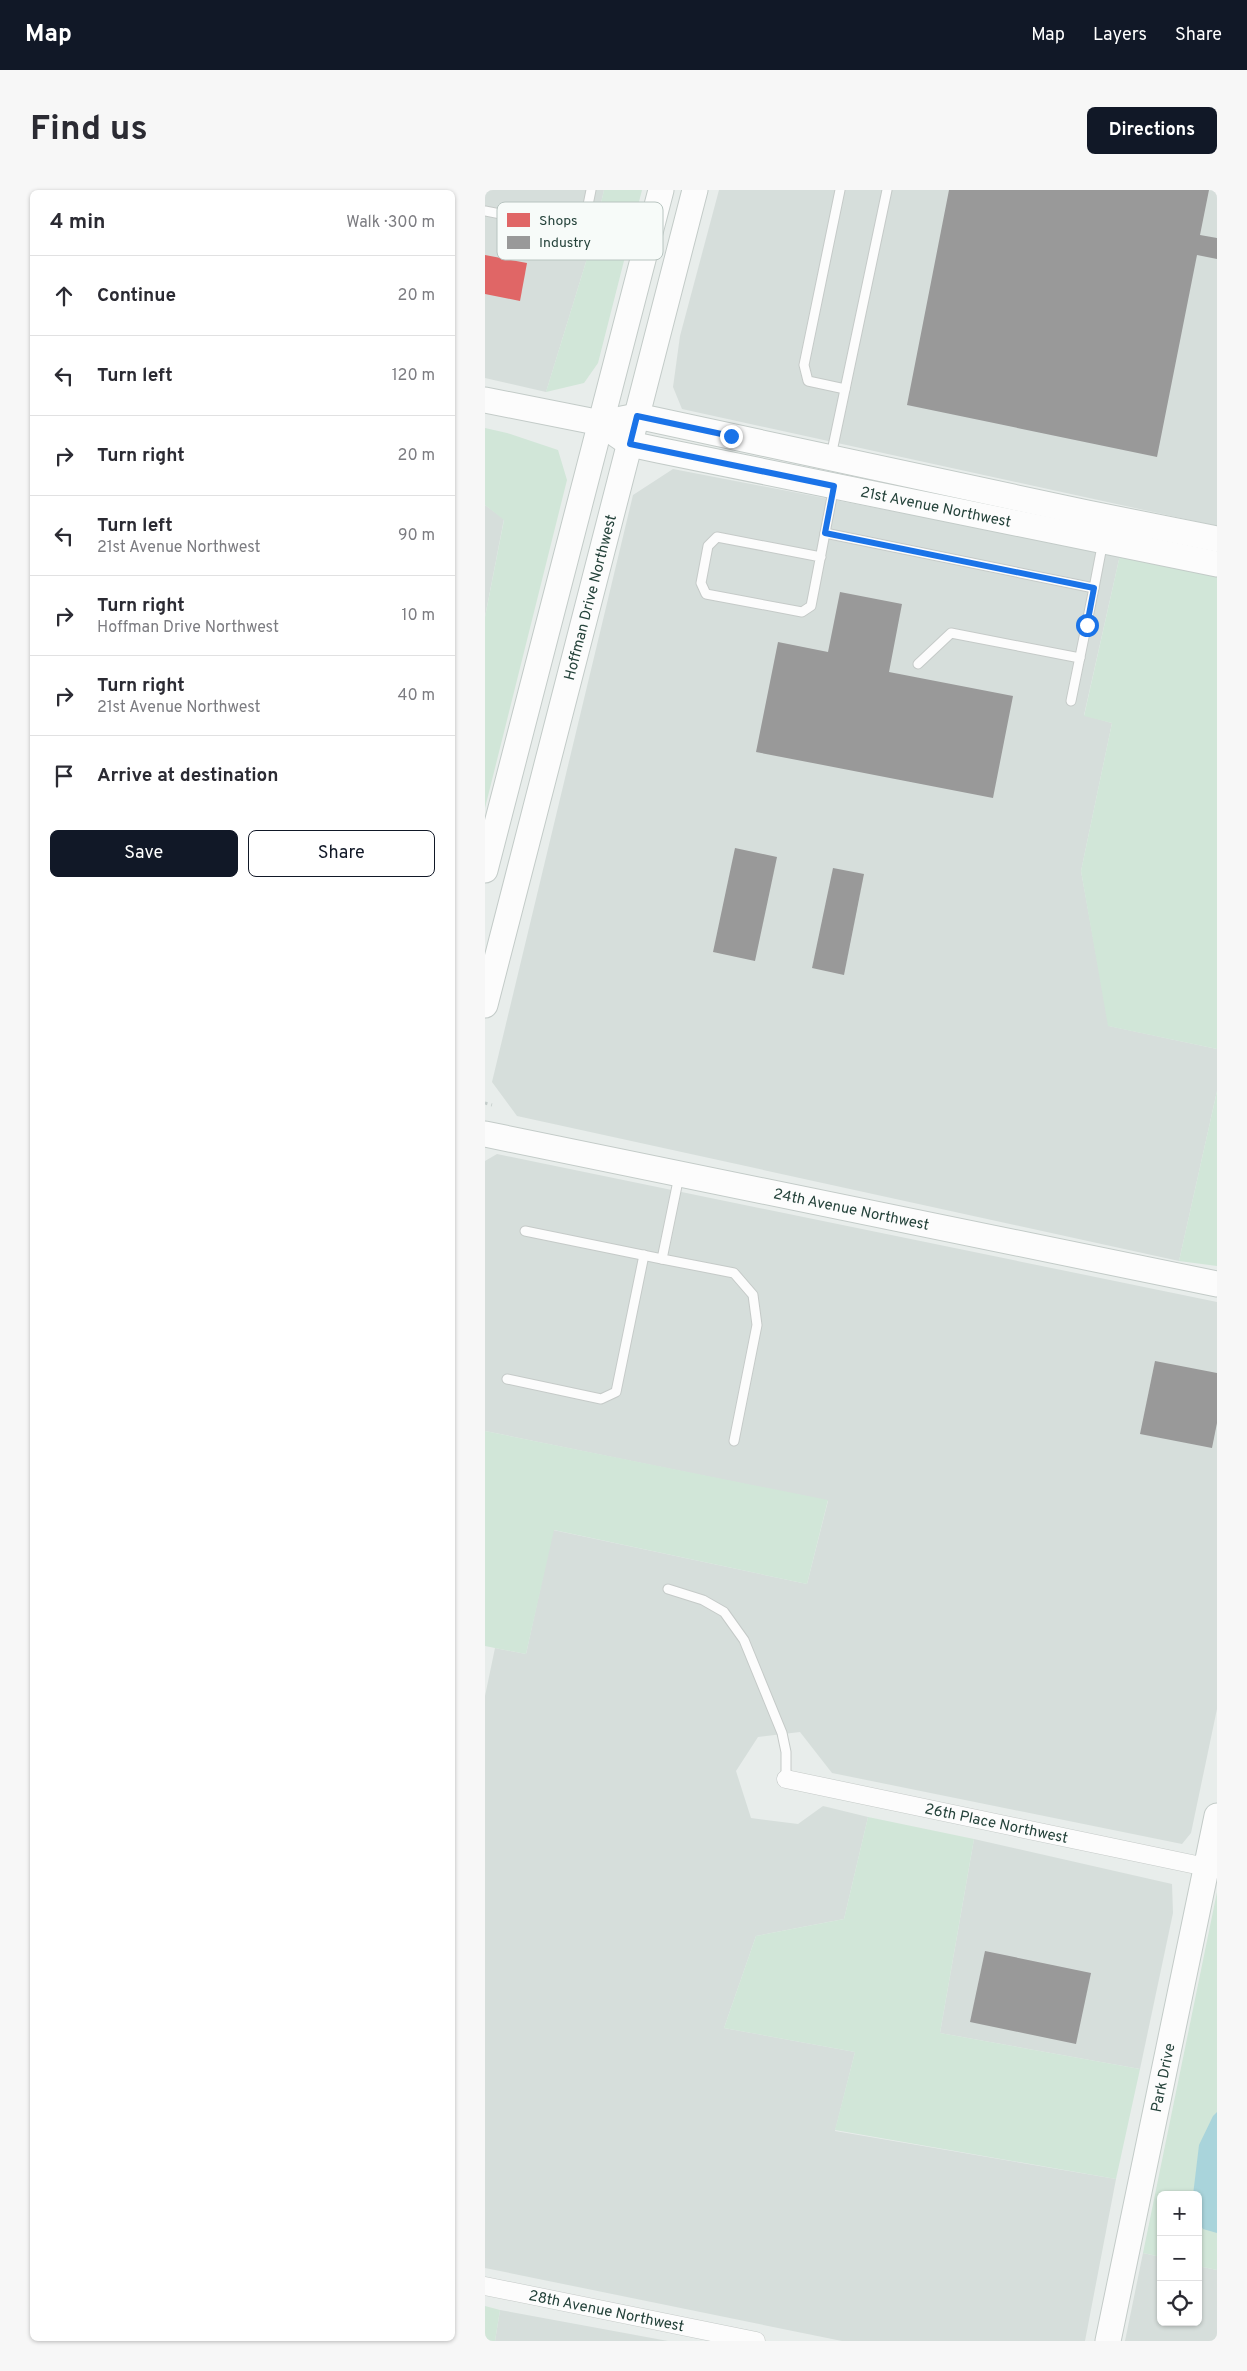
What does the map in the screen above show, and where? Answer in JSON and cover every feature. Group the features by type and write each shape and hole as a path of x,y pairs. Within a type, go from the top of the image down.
{"street":[{"name":"Hoffman Drive Northwest","path":"485,1005 695,190"},
{"path":"485,870 643,260"},
{"name":"21st Avenue Northwest","path":"485,400 601,423 637,416 831,459 1217,539"},
{"name":"21st Avenue Northwest","path":"601,423 630,444 1217,564"},
{"name":"24th Avenue Northwest","path":"485,1134 1217,1284"},
{"name":"26th Place Northwest","path":"786,1779 1206,1867"},
{"name":"Park Drive","path":"1109,2341 1217,1816"},
{"name":"28th Avenue Northwest","path":"485,2286 756,2341"}],"lane":[{"path":"840,190 804,365 808,381 845,389"},
{"path":"831,459 887,190"},
{"path":"821,558 717,538 708,546 701,583 707,594 802,612 811,606 821,558 834,486"},
{"path":"825,533 1094,588"},
{"path":"1071,701 1103,541"},
{"path":"918,664 951,633 1080,658"},
{"path":"662,1259 680,1174"},
{"path":"525,1231 734,1273 753,1294 757,1325 734,1441"},
{"path":"507,1379 601,1399 616,1392 644,1255"},
{"path":"668,1589 703,1600 724,1612 744,1640 783,1733 786,1752 786,1779"}],"path":[{"path":"485,1103 492,1105"}],"shaded area":[{"path":"485,190 604,190 601,202 497,202 497,260 587,260 546,392 485,378"},
{"path":"719,190 1217,190 1217,526 682,409 673,387 680,336"},
{"path":"673,469 1120,555 1084,715 1112,723 1081,871 1109,1026 1217,1049 1217,1091 1179,1261 517,1116 492,1082 633,495"},
{"path":"485,505 504,519 485,617"},
{"path":"497,1154 1217,1302 1217,1709 1191,1833 1182,1844 832,1773 800,1732 758,1737 736,1771 751,1818 798,1824 823,1806 868,1817 844,1919 756,1936 724,2028 855,2052 835,2131 1116,2179 1085,2341 842,2341 485,2268 485,1696 495,1648 526,1654 553,1530 807,1584 828,1501 485,1431 485,1161"},
{"path":"974,1839 1172,1884 1173,1913 1140,2069 940,2033"},
{"path":"1143,2253 1157,2256 1157,2326 1202,2326 1202,2267 1217,2270 1217,2341 1125,2341"},
{"path":"500,2310 668,2341 495,2341"}],"green space":[{"path":"604,190 642,190 639,202 601,202"},
{"path":"587,260 624,260 598,363 584,383 546,392"},
{"path":"485,428 507,433 558,450 567,480 485,808 485,617 504,520 485,505"},
{"path":"1120,555 1217,572 1217,1049 1108,1026 1081,871 1112,723 1084,716"},
{"path":"1217,1091 1217,1266 1179,1261"},
{"path":"485,1431 828,1500 807,1584 554,1530 526,1654 485,1646"},
{"path":"868,1817 974,1839 940,2033 1140,2069 1116,2179 835,2130 855,2052 724,2028 756,1936 844,1919"},
{"path":"1217,1892 1217,2270 1202,2267 1202,2191 1157,2191 1157,2256 1143,2253"},
{"path":"485,2306 500,2310 495,2341 485,2341"}],"water":[{"path":"1217,2112 1217,2233 1203,2229 1202,2191 1193,2191 1199,2145 1213,2116"}],"building: Shops":[{"path":"485,255 497,257 497,260 527,263 520,301 485,294"}],"building: Industry":[{"path":"949,190 1209,190 1200,235 1217,238 1217,259 1197,255 1157,457 907,405"},
{"path":"840,592 902,604 889,672 1013,696 993,798 756,752 778,642 828,652"},
{"path":"735,848 777,857 755,961 713,952"},
{"path":"833,868 864,874 844,975 812,968"},
{"path":"1155,1361 1217,1373 1217,1423 1212,1448 1140,1434"},
{"path":"985,1951 1091,1973 1076,2044 970,2022"}],"route":[{"path":"731,436 637,416 630,444 834,486 825,533 1094,588 1087,625"}]}
